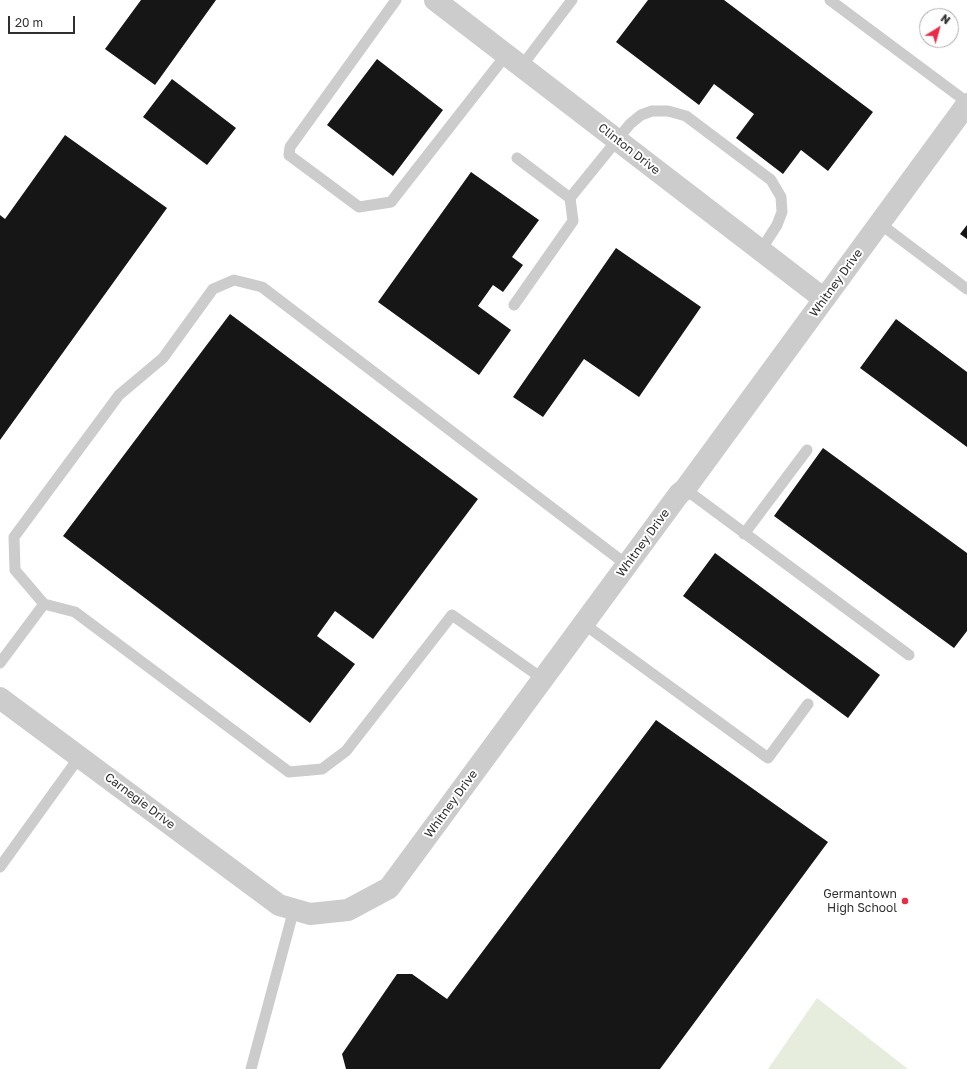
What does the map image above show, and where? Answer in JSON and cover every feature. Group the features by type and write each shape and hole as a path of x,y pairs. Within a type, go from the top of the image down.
{"street":[{"name":"Clinton Drive","path":"434,0 824,299"},
{"name":"Whitney Drive","path":"287,907 310,914 348,910 388,888 684,489 967,103"},
{"name":"Carnegie Drive","path":"0,698 287,907"}],"lane":[{"path":"396,0 290,147 289,155 359,207 391,202 513,61 572,0"},
{"path":"830,0 967,103"},
{"path":"570,198 630,124 641,116 652,111 668,111 686,116 771,180 781,197 782,212 777,225 761,250"},
{"path":"514,305 573,221 570,198 517,158"},
{"path":"879,223 967,288"},
{"path":"543,679 452,616 346,751 322,769 289,772 75,612 44,604 15,570 14,537 119,395 163,358 213,289 234,280 262,287 627,565"},
{"path":"744,534 807,450"},
{"path":"684,489 909,655"},
{"path":"0,663 44,604"},
{"path":"584,624 768,758 808,704"},
{"path":"0,867 80,756"},
{"path":"254,1067 287,907"}],"green space":[{"path":"817,998 908,1069 768,1069"}],"building":[{"path":"141,0 216,0 155,85 105,49"},
{"path":"648,0 724,0 873,112 828,171 801,150 783,174 736,138 754,114 714,84 699,105 616,42"},
{"path":"377,59 443,110 393,176 327,125"},
{"path":"172,79 236,128 207,165 143,117"},
{"path":"65,135 167,208 0,440 0,215 5,219"},
{"path":"471,172 539,220 512,257 523,265 503,292 493,285 478,306 511,330 479,375 378,302"},
{"path":"967,225 967,239 960,234"},
{"path":"616,248 701,307 639,397 584,359 543,417 513,397"},
{"path":"230,314 478,499 373,639 335,611 317,636 355,664 310,723 63,536"},
{"path":"896,319 967,372 967,447 860,368"},
{"path":"823,448 967,553 967,631 954,648 774,516"},
{"path":"715,553 880,675 848,718 683,596"},
{"path":"656,720 828,842 660,1069 346,1069 342,1054 397,974 412,974 447,999"}],"place":[{"name":"Germantown High School","path":"905,901"}]}
